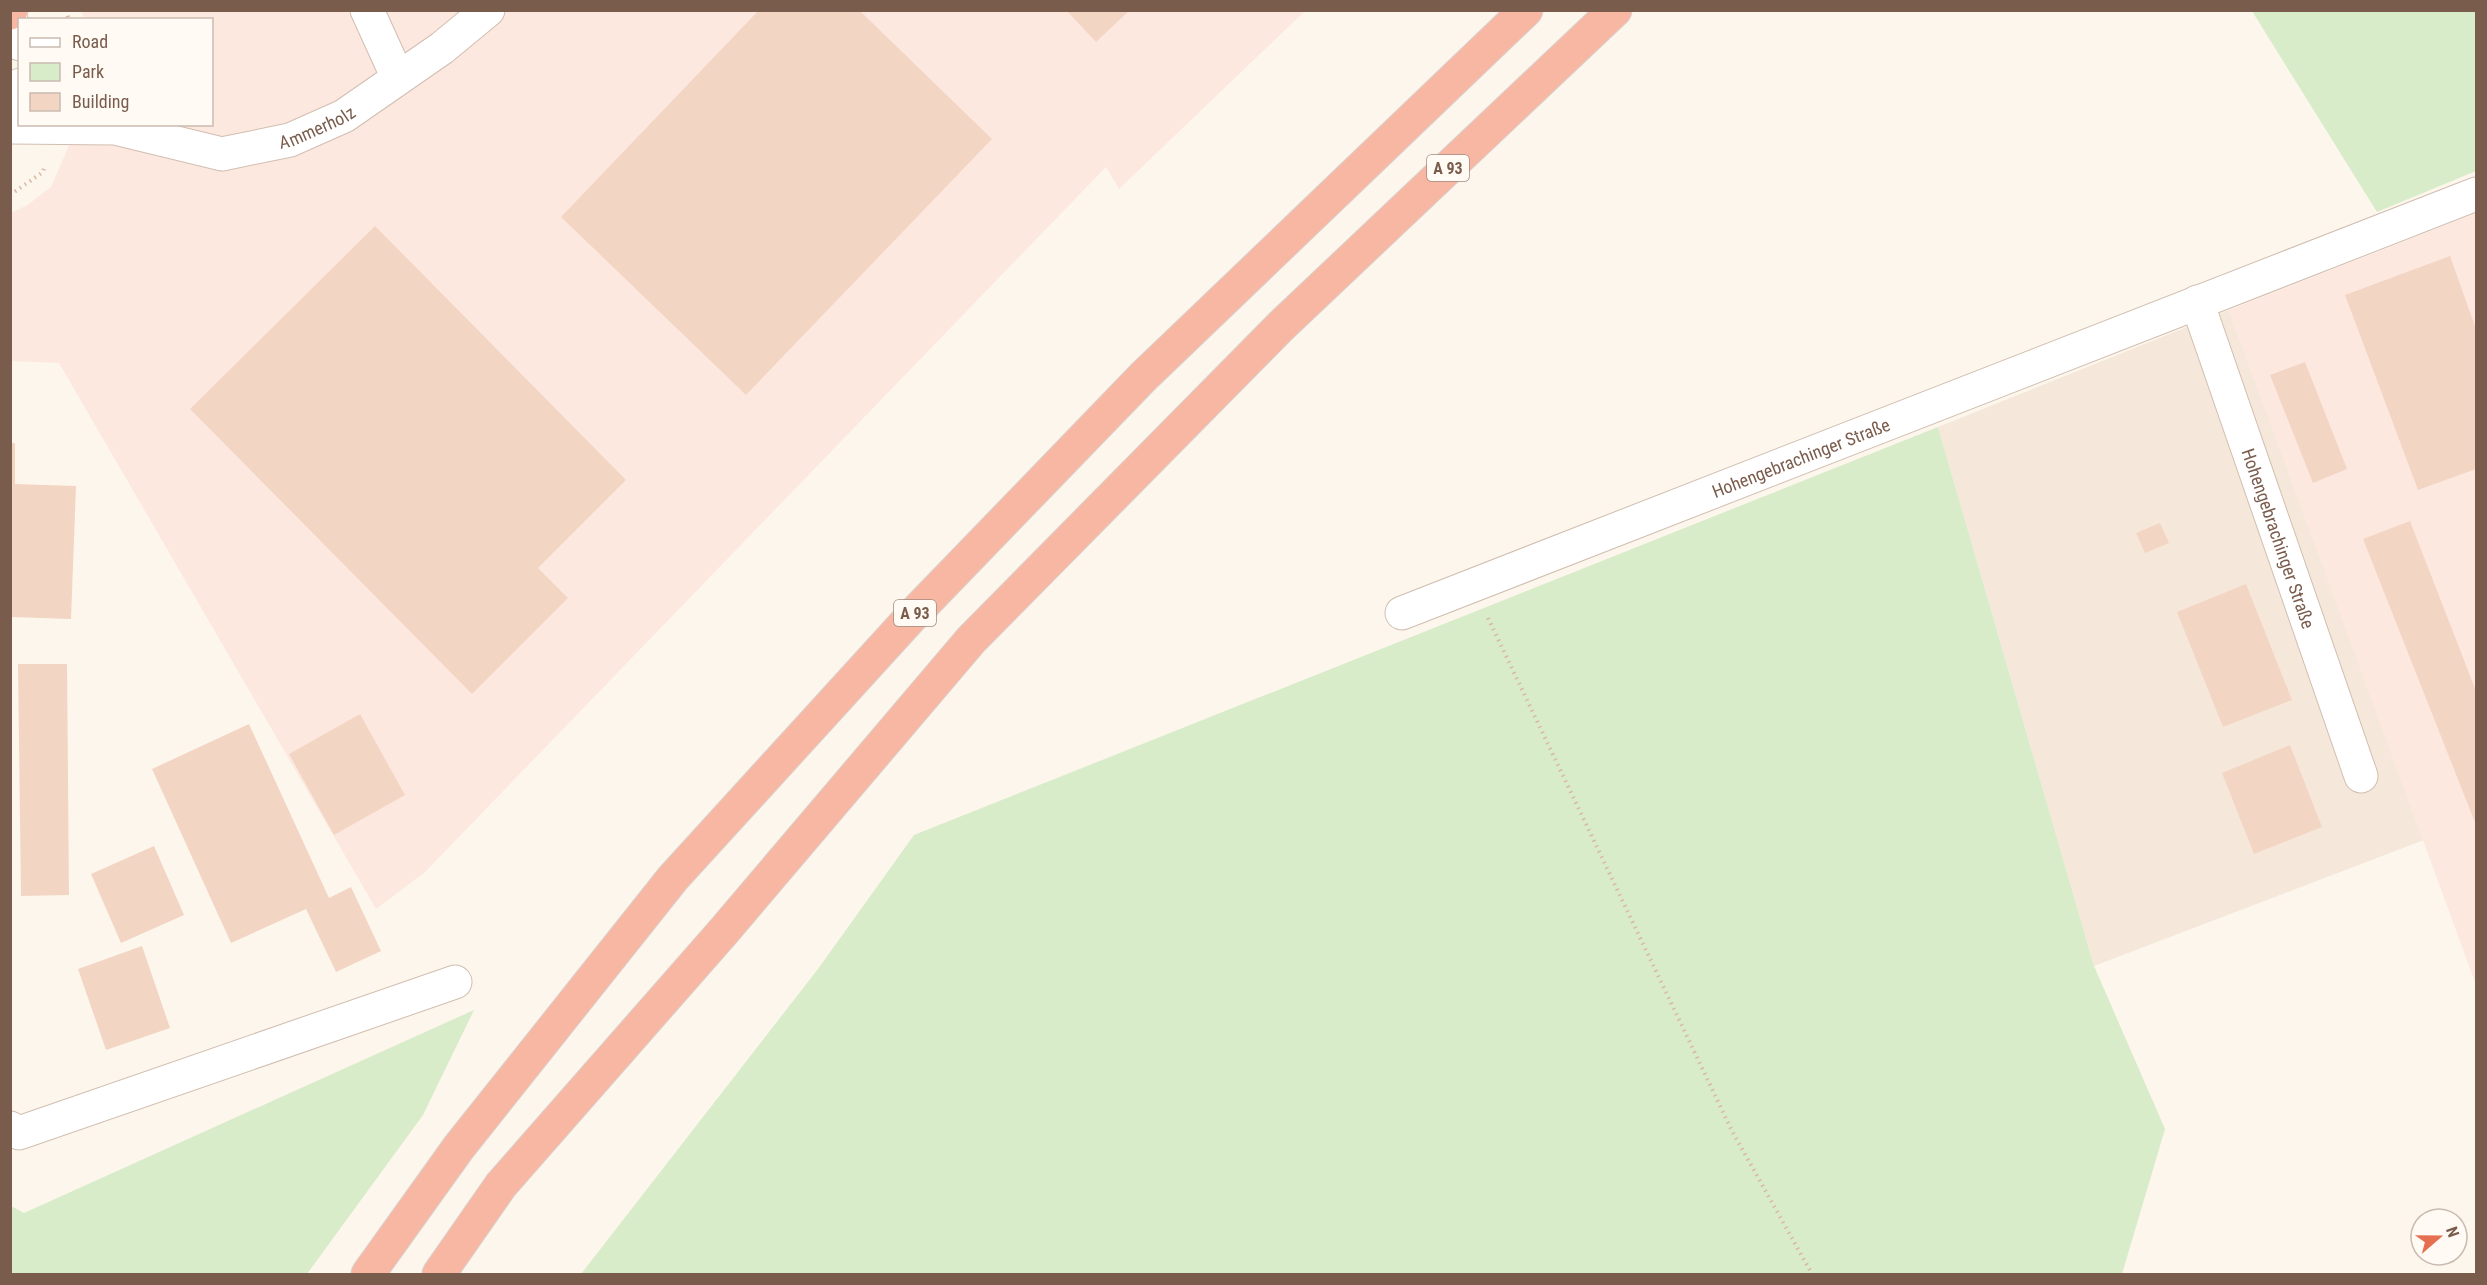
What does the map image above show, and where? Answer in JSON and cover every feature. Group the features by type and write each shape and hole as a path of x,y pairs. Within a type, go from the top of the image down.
{"highway":[{"name":"A 93","path":"368,1275 459,1147 673,878 912,616 1143,377 1526,10"},
{"name":"A 93","path":"439,1275 501,1185 723,932 971,640 1281,326 1615,10"}],"street":[{"path":"368,10 398,78"},
{"name":"Ammerholz","path":"10,126 58,129 113,126 222,154 290,140 345,116 488,10"},
{"path":"10,18 18,39"},
{"path":"10,109 18,93"},
{"name":"Hohengebrachinger Straße","path":"1402,613 2476,194"},
{"name":"Hohengebrachinger Straße","path":"2197,302 2361,776"},
{"path":"10,1128 19,1133 455,982"}],"path":[{"path":"1472,585 1732,1131 1812,1275"}],"shaded area":[{"path":"81,11 1305,11 1119,189 1106,167 425,872 376,909 59,363 11,361 10,213 26,206 51,187 78,126 213,126 213,18 84,18"},
{"path":"2476,213 2476,985 2229,310"},
{"path":"2229,310 2424,840 2094,966 1938,427"}],"green space":[{"path":"2252,11 2476,11 2476,171 2377,212"},
{"path":"1938,427 2094,966 2165,1129 2122,1274 581,1274 818,969 914,835"},
{"path":"474,1010 423,1115 307,1274 11,1274 11,1206 24,1213"}],"building":[{"path":"759,10 859,10 992,139 746,395 561,217"},
{"path":"1066,10 1130,10 1096,42"},
{"path":"375,226 626,480 538,568 568,598 472,694 190,409"},
{"path":"2450,256 2476,329 2476,469 2418,490 2345,295"},
{"path":"2305,362 2347,469 2313,483 2270,375"},
{"path":"10,443 15,443 15,484 76,486 71,619 10,617"},
{"path":"2410,521 2476,691 2476,825 2363,539"},
{"path":"2160,523 2169,543 2145,553 2136,533"},
{"path":"2246,584 2292,700 2223,727 2177,612"},
{"path":"18,664 67,664 69,895 21,896"},
{"path":"360,714 405,795 334,835 289,754"},
{"path":"249,724 329,898 351,887 381,951 336,972 306,909 231,943 152,769"},
{"path":"2290,745 2322,827 2254,854 2222,773"},
{"path":"154,846 184,915 121,943 91,874"},
{"path":"142,946 170,1028 106,1050 78,969"}]}
